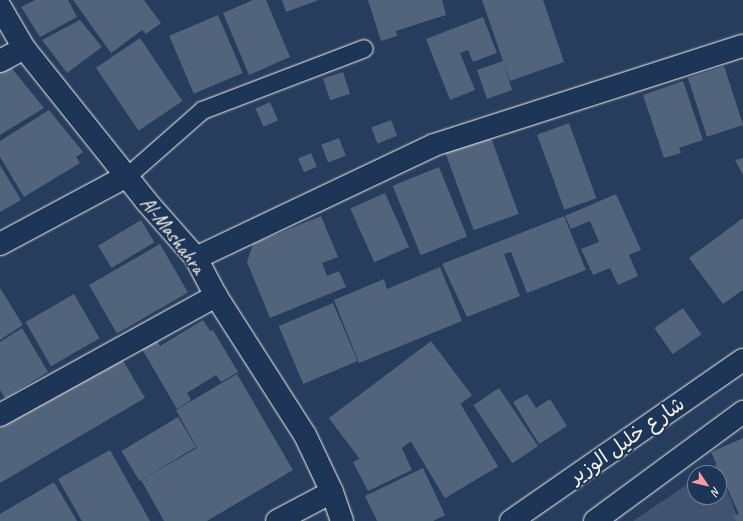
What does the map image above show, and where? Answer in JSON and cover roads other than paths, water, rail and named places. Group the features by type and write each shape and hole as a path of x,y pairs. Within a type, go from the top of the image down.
{"street":[{"name":"Al-Mashahra","path":"0,7 24,48 127,176 196,258 216,296 301,429 332,492 342,521"},
{"path":"196,258 434,145 743,46"},
{"path":"0,60 24,48"},
{"path":"0,244 127,176"},
{"path":"0,415 216,296"},
{"name":"شارع خليل الوزير","path":"511,521 743,360"},
{"path":"594,521 743,412"},
{"path":"277,521 332,492"}],"lane":[{"path":"127,176 202,110 364,48"}]}
